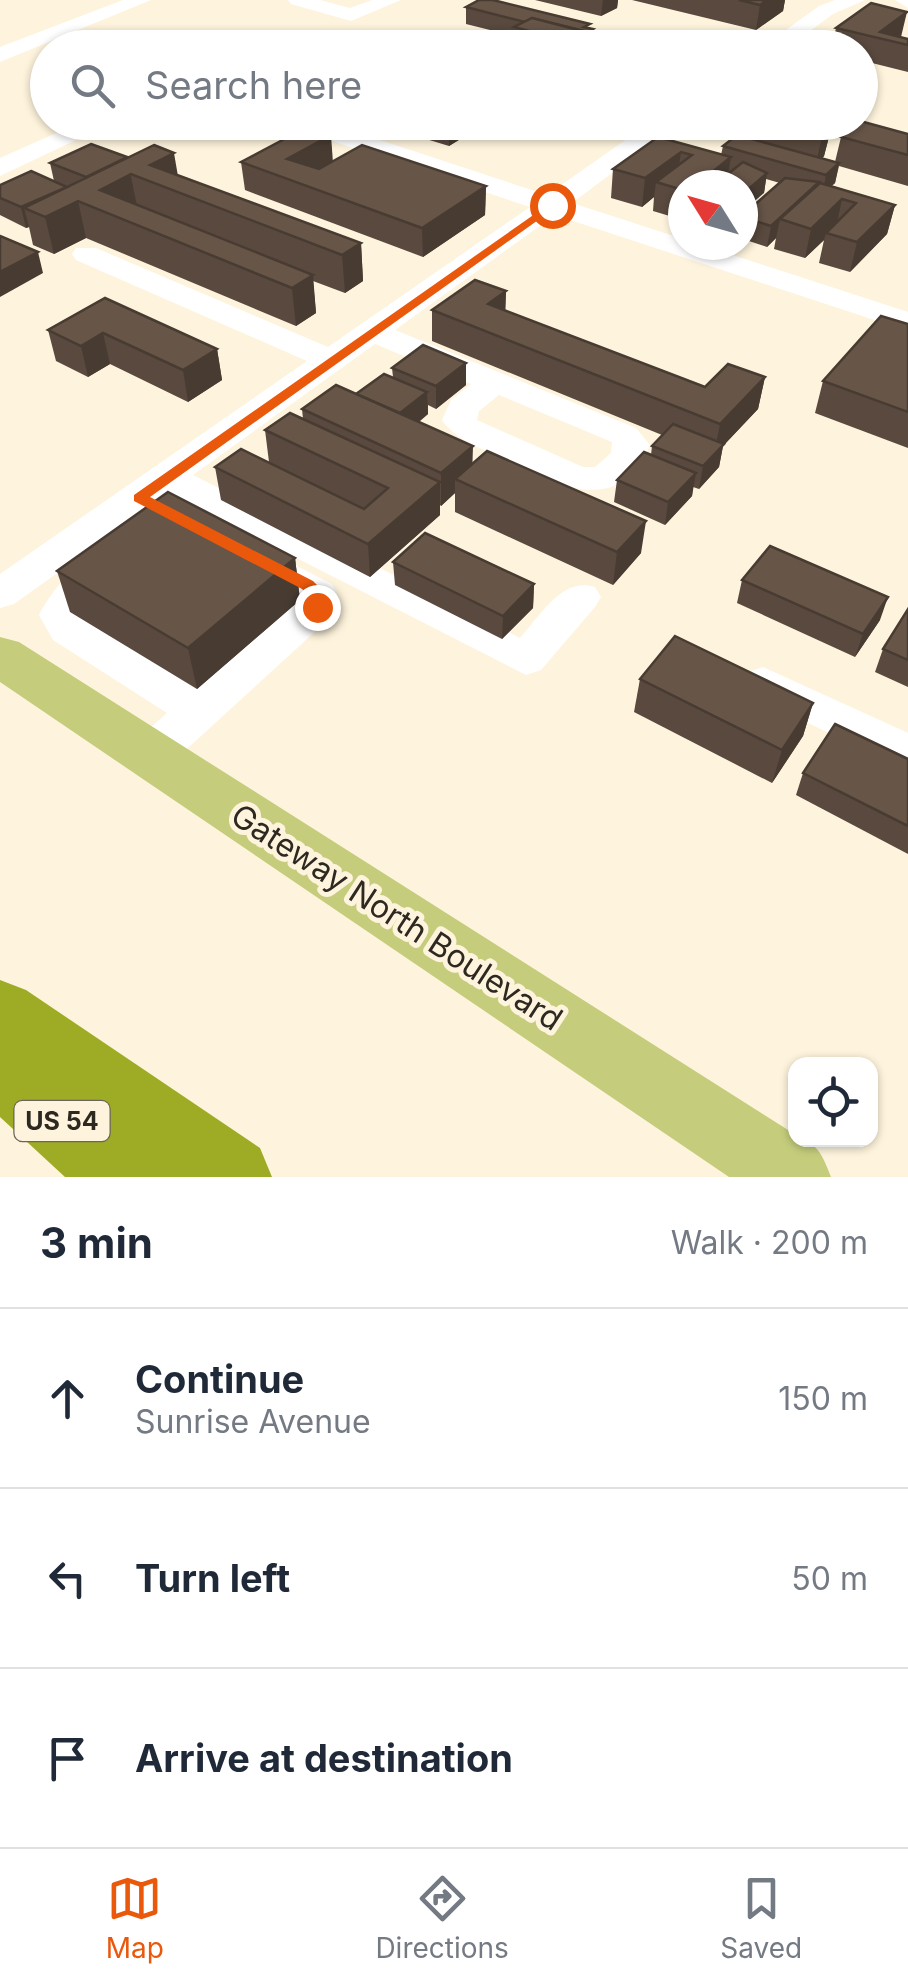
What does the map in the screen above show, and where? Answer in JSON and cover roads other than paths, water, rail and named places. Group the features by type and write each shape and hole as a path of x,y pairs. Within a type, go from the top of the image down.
{"highway":[{"path":"0,1015 231,1177"},
{"name":"US 54","path":"0,1065 125,1177"}],"main road":[{"name":"Gateway North Boulevard","path":"0,656 794,1177"}],"street":[{"path":"63,30 140,0"},
{"path":"298,0 350,15 391,0"},
{"path":"815,30 863,10"},
{"path":"14,29 30,34"},
{"path":"0,55 30,43"},
{"path":"0,168 62,140"},
{"path":"354,140 908,322"},
{"path":"0,594 643,140"},
{"path":"878,140 908,148"},
{"path":"86,254 187,300 160,315 320,370"},
{"path":"436,288 470,300"},
{"path":"373,332 495,382"},
{"path":"154,488 526,659 581,598"},
{"path":"150,755 317,607 318,594 154,488"},
{"path":"146,540 68,596 59,615 68,629 199,712"},
{"path":"734,669 908,752"}]}
